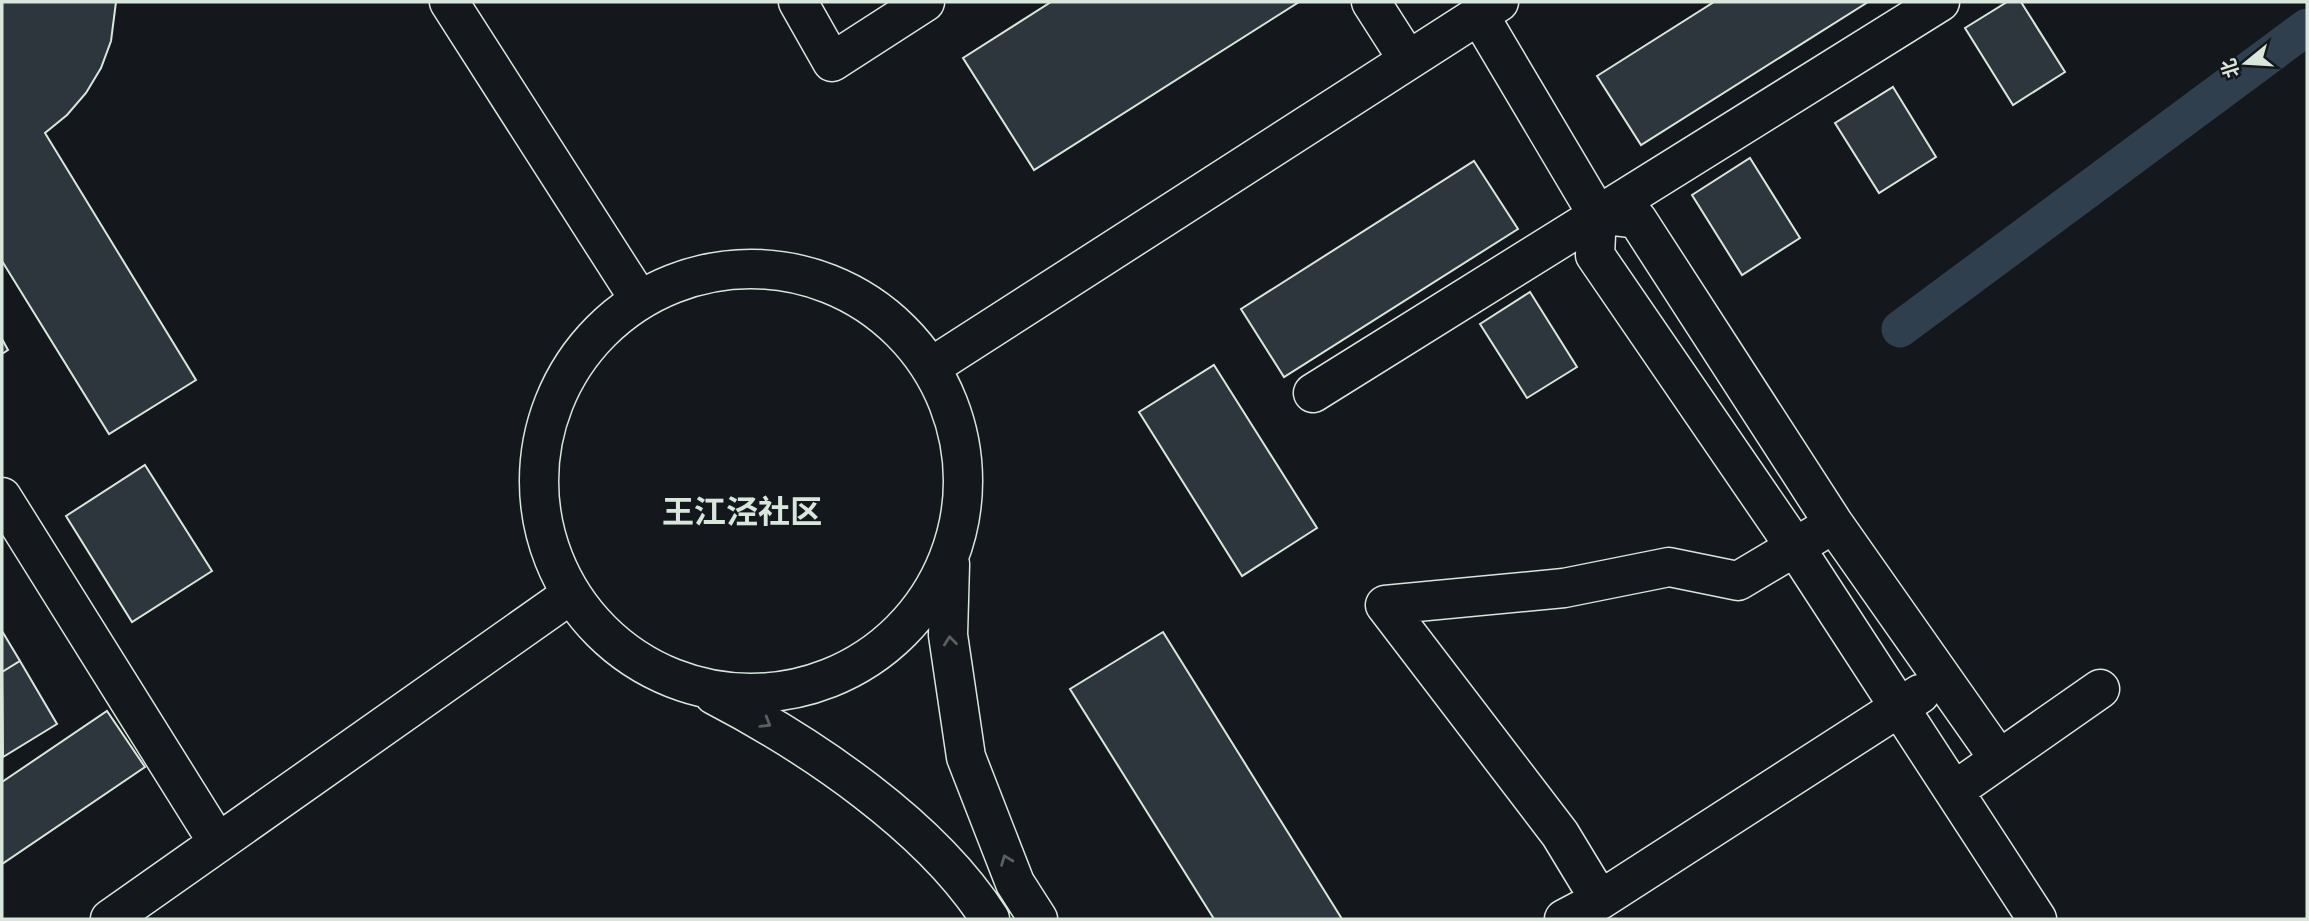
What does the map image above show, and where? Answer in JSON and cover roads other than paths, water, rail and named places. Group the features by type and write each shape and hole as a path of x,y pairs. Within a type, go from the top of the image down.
{"street":[{"path":"449,2 639,299"},
{"path":"798,2 832,61 925,2"},
{"path":"1371,2 1408,60"},
{"path":"1313,393 1940,2"},
{"path":"931,367 1489,8 1597,214 1595,255 1795,547 2037,919"},
{"path":"1597,214 1637,219 1834,524 1999,760"},
{"path":"990,919 946,866 902,822 855,782 808,748 705,691 628,657 570,595 540,517 543,433 577,356 639,299 689,277 716,272 744,268 799,274 850,293 895,325 931,367 957,428 964,494 950,559 948,635 966,757 1015,883 1038,919"},
{"path":"2,497 218,843"},
{"path":"1600,900 1560,834 1384,605 1564,588 1669,567 1738,581 1834,524"},
{"path":"705,691 790,693 868,661 917,616 950,559"},
{"path":"110,919 570,595"},
{"path":"1564,919 1600,900 1943,680"},
{"path":"1954,791 2100,689"}],"waterway":[{"path":"1900,329 2307,27"}],"district":[{"name":"王江泾社区","path":"742,512"}]}
